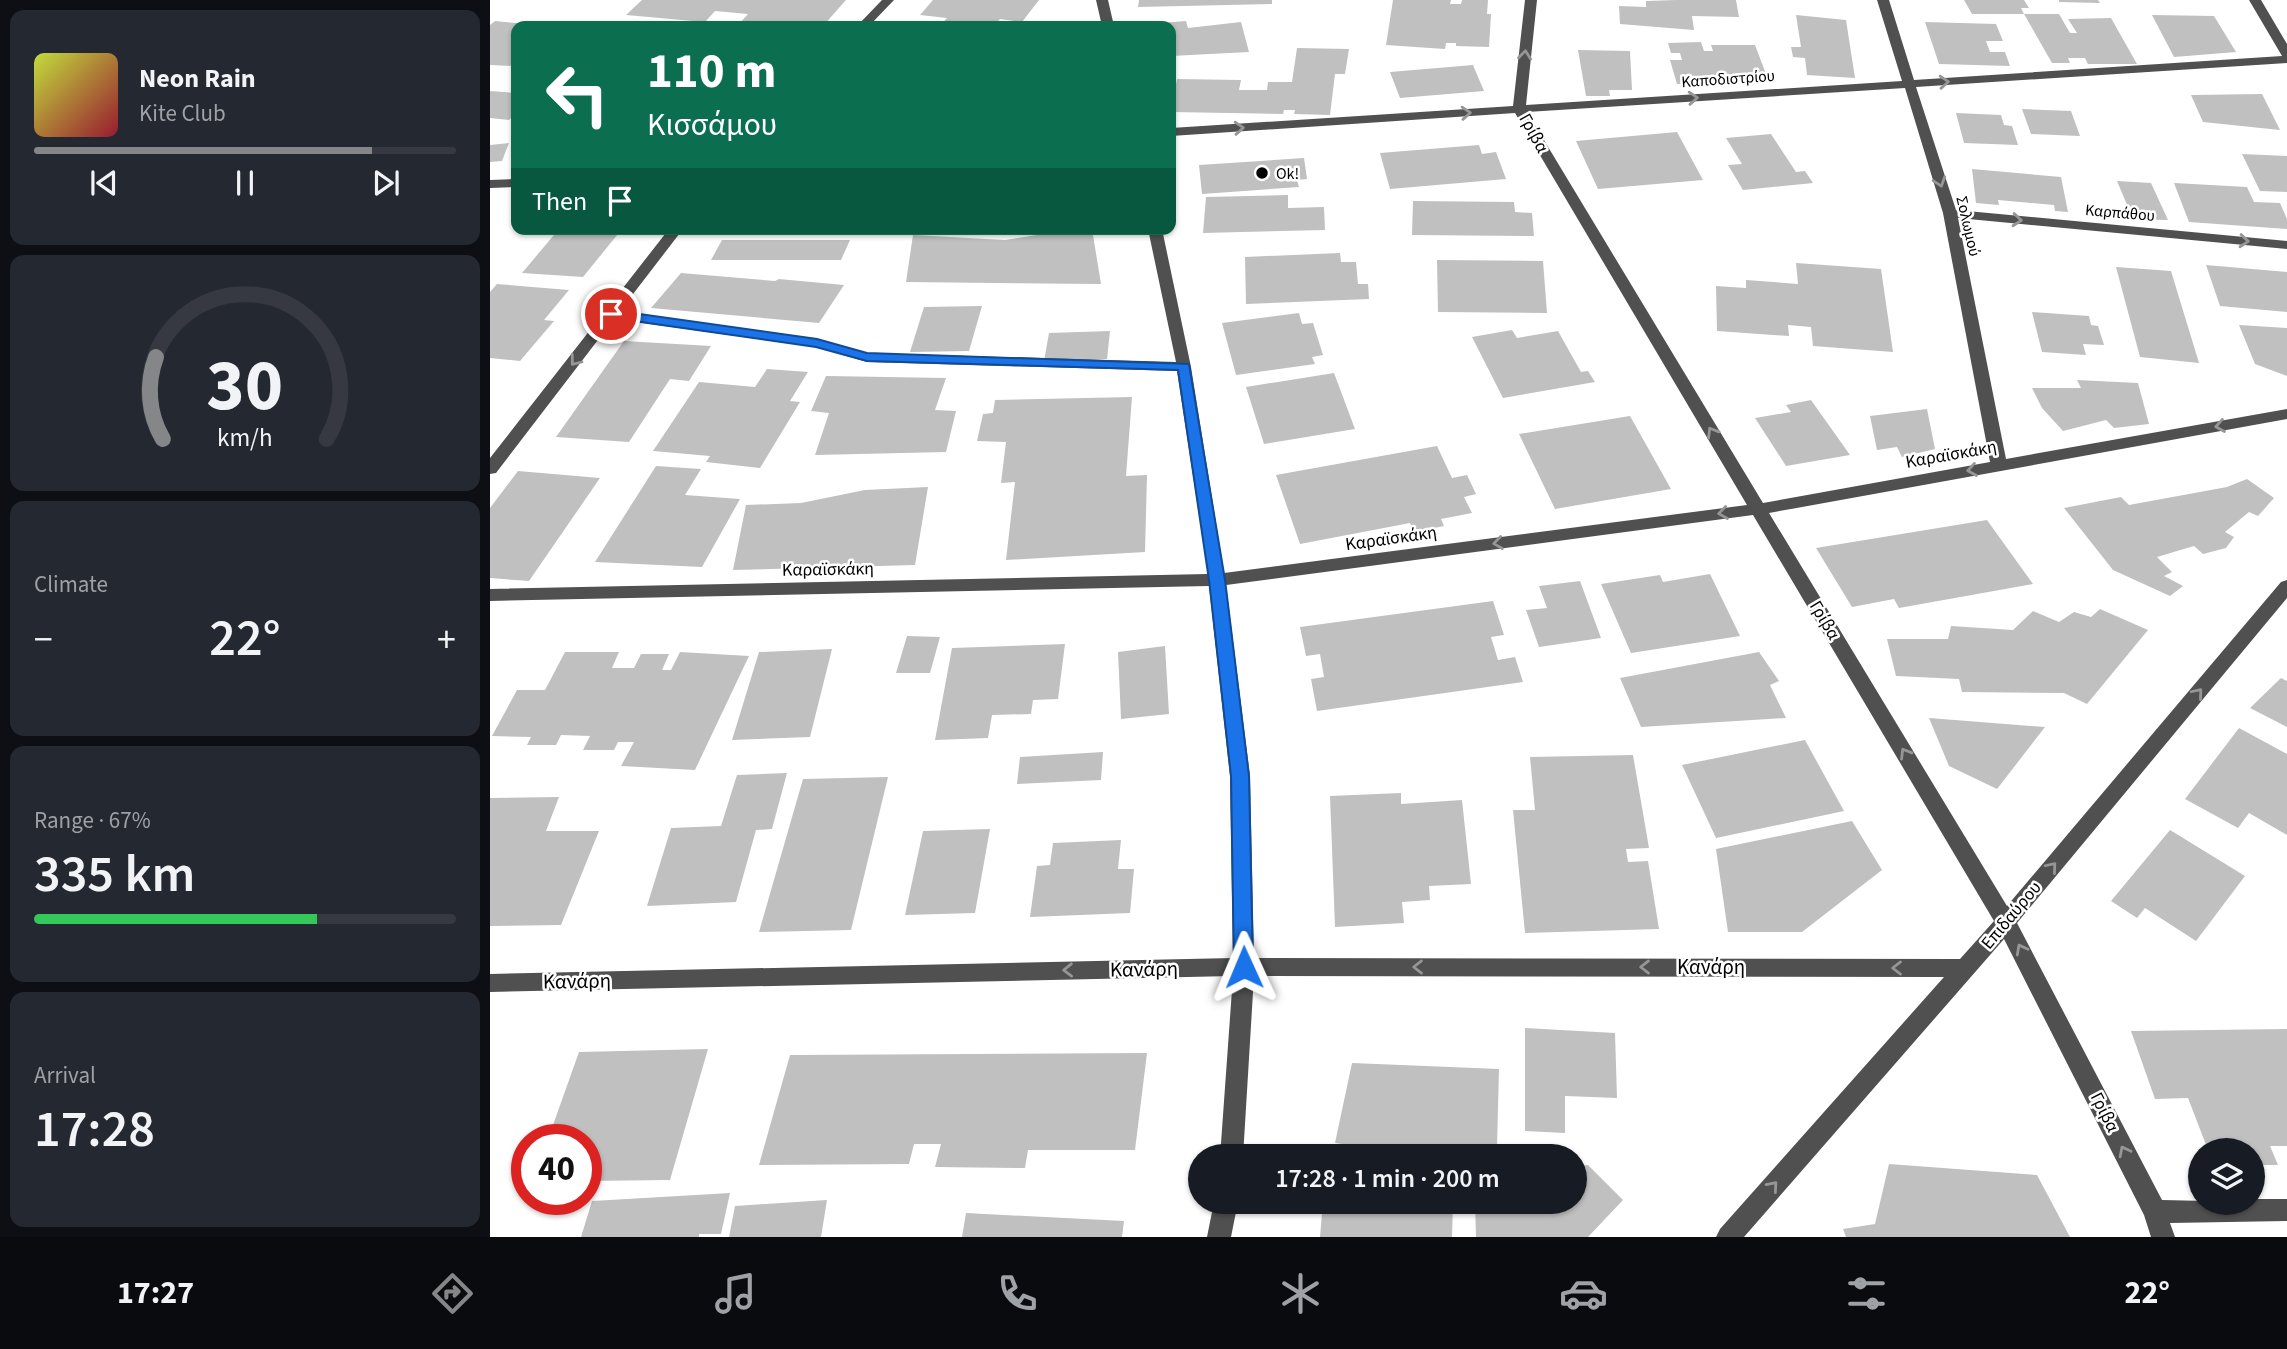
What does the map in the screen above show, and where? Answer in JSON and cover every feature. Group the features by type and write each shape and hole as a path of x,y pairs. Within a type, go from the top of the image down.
{"street":[{"path":"868,21 888,0"},
{"path":"1102,0 1107,21"},
{"name":"Γρίβα","path":"1531,0 1519,110 2006,922 2155,1212 2163,1237"},
{"name":"Σολωμού","path":"1883,0 1950,213 1999,465"},
{"path":"2255,0 2287,56"},
{"name":"Καποδιστρίου","path":"1176,132 1909,84 2287,56"},
{"path":"490,184 511,183"},
{"name":"Καρπάθου","path":"1950,213 2287,245"},
{"path":"490,469 672,235"},
{"path":"1156,235 1184,366 1217,580 1240,776 1244,967 1232,1144"},
{"path":"611,314 817,343 867,357 1184,366"},
{"name":"Καραϊσκάκη","path":"490,595 1217,580 1758,509 2287,414"},
{"name":"Επιδαύρου","path":"1728,1237 2006,922 2287,586"},
{"name":"Κανάρη","path":"490,983 1244,967 1966,968"},
{"path":"2155,1212 2287,1210"},
{"path":"1219,1237 1224,1214"}],"building":[{"path":"642,0 846,0 827,21 742,21 748,14 715,11 706,21 626,15"},
{"path":"933,0 1039,0 1023,21 944,21 947,18 920,15"},
{"path":"1139,0 1272,0 1272,4 1138,7"},
{"path":"1393,0 1451,0 1450,4 1461,4 1462,0 1488,0 1487,14 1491,14 1489,47 1456,46 1456,43 1446,43 1445,49 1386,45"},
{"path":"1736,0 1739,17 1692,16 1694,30 1620,24 1619,6 1646,7 1646,1"},
{"path":"1964,0 2024,0 2029,8 2021,8 2024,14 1972,14"},
{"path":"2098,0 2100,3 2059,2"},
{"path":"2024,14 2059,14 2070,33 2077,33 2068,19 2111,18 2137,64 2088,64 2085,58 2068,58 2070,63 2052,63"},
{"path":"1796,15 1846,20 1855,78 1807,75 1805,58 1793,57 1791,47 1801,47"},
{"path":"2152,15 2214,16 2236,52 2174,57"},
{"path":"495,21 511,23 510,66 490,65 490,25"},
{"path":"1186,21 1188,28 1241,22 1249,52 1176,56 1176,22"},
{"path":"1925,22 1996,24 2003,41 1986,41 1990,52 2005,52 2010,66 1939,64"},
{"path":"1701,42 1704,51 1713,51 1711,45 1755,45 1769,82 1677,84 1670,60 1682,60 1680,53 1671,53 1668,43"},
{"path":"1297,48 1349,49 1345,74 1335,74 1330,115 1294,114 1295,110 1284,110 1283,114 1176,112 1177,79 1241,80 1239,90 1267,90 1268,82 1292,82"},
{"path":"1578,50 1630,51 1632,90 1609,90 1610,96 1586,96"},
{"path":"1473,65 1484,91 1400,98 1390,72"},
{"path":"490,91 511,93 511,118 490,118"},
{"path":"2262,94 2280,130 2203,122 2191,95"},
{"path":"2022,109 2071,111 2080,136 2031,134"},
{"path":"1956,113 2001,115 2004,125 2012,126 2018,145 1964,143"},
{"path":"1677,132 1703,180 1598,189 1576,141"},
{"path":"1771,134 1796,172 1805,171 1813,183 1743,190 1728,165 1742,164 1726,138"},
{"path":"509,143 502,161 490,162 490,145"},
{"path":"1479,145 1482,154 1496,152 1506,179 1390,189 1380,153"},
{"path":"2242,154 2287,156 2287,192 2260,191"},
{"path":"1304,158 1307,179 1297,180 1299,187 1202,194 1199,165"},
{"path":"1972,169 2061,177 2068,212 2055,211 2054,205 1998,200 1999,205 1976,203"},
{"path":"2117,181 2151,183 2168,220 2133,219"},
{"path":"2174,183 2247,187 2254,202 2280,203 2287,219 2287,229 2189,222"},
{"path":"1288,195 1288,208 1324,207 1325,230 1203,233 1206,197"},
{"path":"1413,201 1514,202 1515,212 1532,213 1534,236 1412,235"},
{"path":"554,235 617,235 583,277 522,273"},
{"path":"913,235 1005,240 1037,235 1093,235 1101,284 906,282"},
{"path":"722,240 850,240 841,260 711,260"},
{"path":"1340,253 1341,262 1356,262 1358,284 1368,284 1369,299 1246,304 1245,257"},
{"path":"1437,260 1543,261 1547,313 1438,312"},
{"path":"1796,263 1881,269 1893,352 1813,346 1811,327 1788,325 1789,336 1717,331 1716,286 1746,288 1746,280 1798,284"},
{"path":"2206,265 2287,272 2287,312 2220,306"},
{"path":"2116,267 2171,271 2199,363 2140,357"},
{"path":"681,273 844,285 819,323 651,308"},
{"path":"497,284 569,290 544,320 554,321 520,361 490,358 490,292"},
{"path":"982,306 969,351 910,352 924,307"},
{"path":"2032,312 2089,316 2091,325 2098,326 2104,345 2083,344 2086,355 2042,352"},
{"path":"1299,313 1302,324 1313,323 1323,355 1312,357 1315,364 1236,375 1222,323"},
{"path":"2239,325 2287,328 2287,376 2255,364"},
{"path":"1512,330 1517,338 1558,331 1581,372 1588,371 1595,382 1503,398 1472,337"},
{"path":"1110,331 1107,359 1044,361 1049,333"},
{"path":"624,341 711,346 689,381 670,379 629,442 556,437"},
{"path":"767,369 808,372 790,401 800,402 760,468 706,462 710,456 653,451 699,382 755,387"},
{"path":"1334,373 1355,429 1264,444 1246,387"},
{"path":"826,376 946,378 935,410 956,411 946,452 815,455 829,413 811,411"},
{"path":"2077,380 2138,383 2149,424 2114,428 2106,420 2063,431 2042,408 2032,388 2081,388"},
{"path":"1132,397 1126,476 1147,475 1145,552 1006,560 1015,482 1001,483 1006,442 977,441 983,414 993,413 995,400"},
{"path":"1811,400 1850,455 1786,466 1755,418 1791,412 1786,405"},
{"path":"1927,409 1935,449 1902,457 1897,447 1877,450 1870,416"},
{"path":"1630,416 1671,489 1555,509 1519,434"},
{"path":"1437,446 1452,478 1467,475 1476,494 1464,497 1472,513 1441,519 1444,526 1414,532 1410,523 1300,544 1276,475"},
{"path":"656,466 701,469 685,495 740,499 702,567 595,562"},
{"path":"518,471 600,478 529,581 490,578 490,508"},
{"path":"2247,479 2274,498 2258,516 2249,512 2225,532 2234,537 2226,548 2203,554 2194,546 2157,557 2172,572 2164,576 2183,586 2170,596 2113,570 2064,508 2121,497 2129,505 2227,487"},
{"path":"928,487 915,565 733,570 746,505 801,503 865,490"},
{"path":"1987,520 2033,584 1899,608 1894,599 1852,607 1816,548"},
{"path":"1710,574 1740,636 1631,653 1601,584 1660,575 1663,582"},
{"path":"1580,581 1601,638 1539,647 1526,610 1547,608 1539,586"},
{"path":"1493,601 1504,635 1491,637 1498,660 1515,657 1523,682 1317,711 1311,679 1324,677 1320,654 1306,656 1300,627"},
{"path":"2100,609 2148,630 2087,704 2064,693 1962,692 1959,679 1896,676 1887,639 1948,639 1951,626 2013,630 2033,611 2059,622 2074,612 2091,617"},
{"path":"907,636 940,637 930,673 896,673"},
{"path":"1065,644 1058,699 1033,700 1031,714 992,715 988,738 935,740 952,648"},
{"path":"1165,646 1169,714 1121,719 1118,652"},
{"path":"832,649 810,737 732,740 759,652"},
{"path":"565,652 619,652 612,668 634,668 641,654 669,654 662,670 671,670 680,652 749,656 695,770 621,766 634,742 618,742 614,750 583,750 590,736 561,735 556,745 527,745 531,737 492,736 517,690 545,690"},
{"path":"1759,652 1779,681 1770,685 1786,718 1641,727 1620,678"},
{"path":"2281,678 2287,681 2287,727 2250,708"},
{"path":"1929,718 2045,727 1997,789 1949,766"},
{"path":"2239,728 2287,754 2287,835 2249,813 2238,828 2185,799"},
{"path":"1805,740 1844,811 1716,838 1682,765"},
{"path":"1103,752 1101,780 1017,784 1020,757"},
{"path":"1633,755 1649,848 1626,849 1628,862 1648,861 1659,929 1525,933 1513,810 1535,810 1530,757"},
{"path":"787,773 772,829 756,830 736,902 647,906 671,828 721,826 737,775"},
{"path":"888,777 851,930 759,932 803,779"},
{"path":"1401,793 1401,804 1462,800 1471,884 1429,886 1430,900 1402,902 1404,923 1335,927 1330,796"},
{"path":"559,797 546,831 599,831 561,925 490,926 490,798"},
{"path":"1852,821 1882,870 1802,932 1728,932 1716,849"},
{"path":"990,829 975,913 905,915 923,831"},
{"path":"2170,830 2245,876 2196,941 2145,908 2137,918 2111,901"},
{"path":"1121,840 1118,869 1134,869 1130,913 1030,917 1037,866 1050,865 1053,843"},
{"path":"1525,1028 1615,1033 1617,1098 1565,1096 1565,1133 1525,1131"},
{"path":"2287,1029 2287,1146 2270,1146 2278,1165 2265,1165 2265,1138 2203,1138 2188,1098 2155,1099 2131,1031"},
{"path":"708,1049 670,1180 602,1181 602,1124 553,1124 579,1052"},
{"path":"1147,1053 1135,1150 1028,1150 1025,1168 935,1167 941,1144 914,1144 909,1164 759,1165 790,1055"},
{"path":"1352,1063 1499,1069 1497,1144 1335,1143"},
{"path":"1889,1164 2037,1175 2070,1237 1846,1237 1843,1229 1875,1224"},
{"path":"1587,1165 1623,1200 1588,1237 1476,1237 1475,1214 1587,1214"},
{"path":"730,1193 721,1234 699,1234 699,1237 581,1237 588,1215 602,1215 602,1200"},
{"path":"827,1200 821,1237 729,1237 735,1206"},
{"path":"966,1213 1124,1221 1122,1237 962,1237"},
{"path":"1322,1214 1453,1214 1452,1237 1320,1237"}],"place":[{"name":"Ok!","path":"1262,173"}],"route":[{"path":"611,314 817,343 867,357 1184,366 1217,580 1240,776 1244,967"}]}
